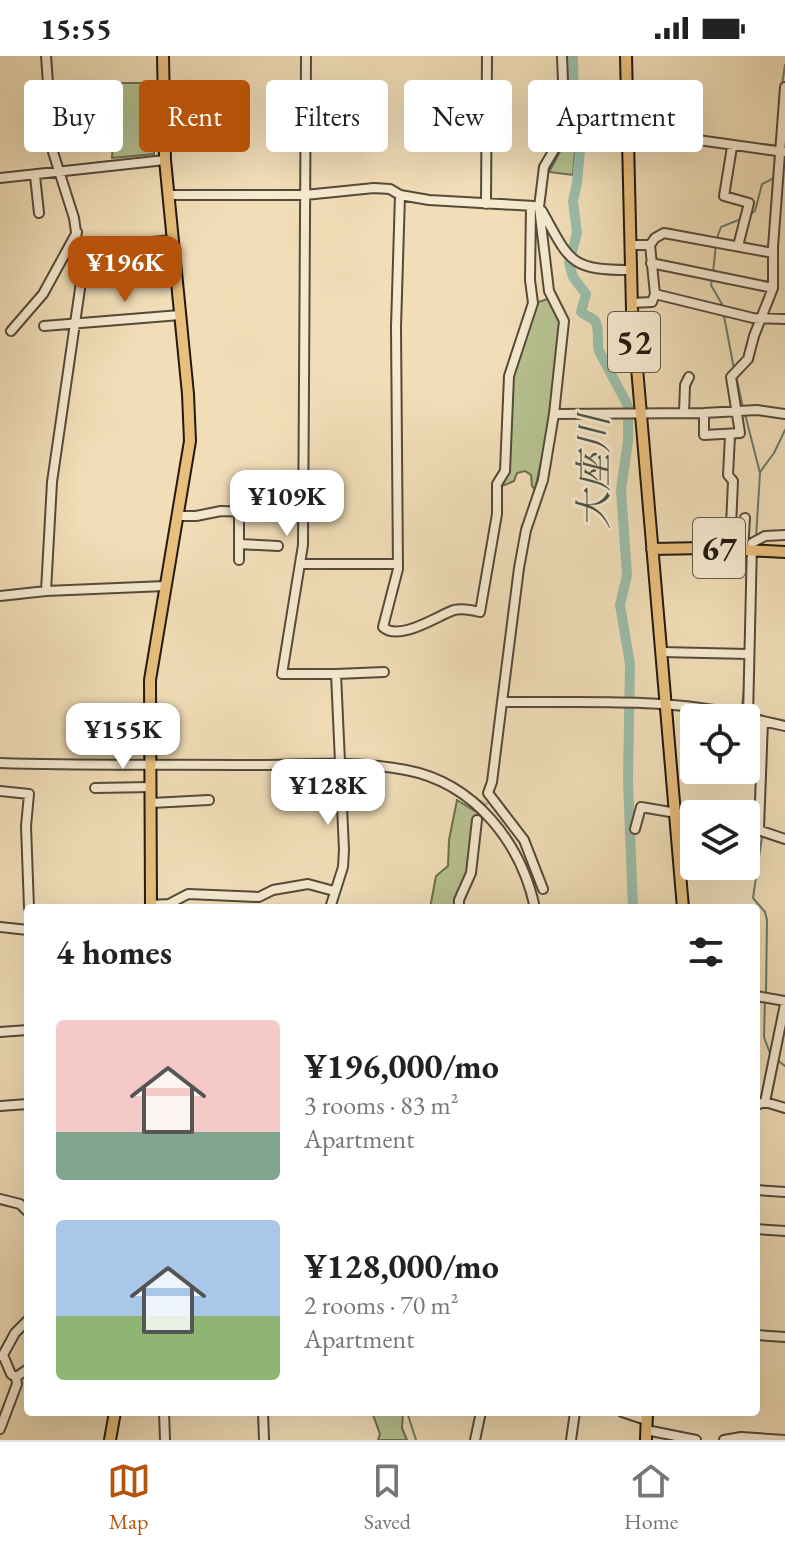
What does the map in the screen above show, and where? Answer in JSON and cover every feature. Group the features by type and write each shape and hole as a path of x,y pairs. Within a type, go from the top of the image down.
{"main road":[{"path":"151,904 150,680 190,428 165,160 163,56"},
{"name":"52","path":"626,56 626,80"},
{"name":"52","path":"628,152 631,303 639,413 683,904"},
{"name":"67","path":"652,549 785,552"},
{"path":"110,1440 114,1416"}],"street":[{"path":"46,56 53,152 77,231 82,275 52,482 46,591"},
{"path":"306,56 302,564 282,674 384,672"},
{"path":"486,204 487,56"},
{"path":"400,195 396,327 398,564 383,627 388,632 439,620 456,610 480,612 497,514 497,484 505,471 509,376 533,303 530,280 535,206 544,167 565,131 562,56"},
{"path":"704,413 704,435 730,436 740,433 731,377 748,359 773,288 785,87"},
{"path":"703,142 782,152"},
{"path":"732,147 724,196 749,203 738,246"},
{"path":"0,178 165,160"},
{"path":"35,176 39,213"},
{"path":"168,195 305,195 374,188 390,189 400,195 429,200 535,206"},
{"path":"535,206 565,252 580,264 597,270 630,270"},
{"path":"535,206 549,291 564,321 543,480 526,530 519,568 492,782 488,793 524,840 543,889"},
{"path":"11,331 43,294 77,231"},
{"path":"630,245 650,245 664,233 773,253"},
{"path":"100,247 172,240"},
{"path":"631,303 652,302 655,294 650,245"},
{"path":"651,263 773,288"},
{"path":"655,294 761,318 785,319"},
{"path":"44,326 74,326 180,315"},
{"path":"684,413 685,385 689,377"},
{"path":"554,414 766,410 785,414"},
{"path":"730,436 728,475 733,481 730,549"},
{"path":"178,516 239,512 303,514"},
{"path":"239,512 239,560"},
{"path":"745,518 748,704"},
{"path":"747,550 757,538 785,535"},
{"path":"239,544 278,546"},
{"path":"302,564 398,564"},
{"path":"0,596 165,586"},
{"path":"661,652 748,654"},
{"path":"331,904 343,867 344,850 336,674"},
{"path":"502,702 680,707"},
{"path":"760,720 785,726"},
{"path":"760,801 763,721"},
{"path":"0,763 340,765 409,770 465,796 494,820 525,875 534,904"},
{"path":"95,788 151,787"},
{"path":"0,791 29,794 26,826 29,904"},
{"path":"151,803 209,800"},
{"path":"635,829 641,807 680,813"},
{"path":"459,904 471,873 477,820"},
{"path":"760,828 785,839"},
{"path":"169,904 188,894 259,897 273,890 308,884 334,891"},
{"path":"0,927 24,930"},
{"path":"760,997 785,1003 761,1103 785,1108"},
{"path":"0,1032 24,1030"},
{"path":"0,1106 24,1104"},
{"path":"760,1190 785,1192"},
{"path":"0,1199 24,1208"},
{"path":"760,1229 785,1231"},
{"path":"16,1377 11,1374 2,1356 24,1324"},
{"path":"0,1336 15,1333"},
{"path":"760,1335 785,1337"},
{"path":"16,1377 24,1372"},
{"path":"0,1429 17,1384 16,1377"},
{"path":"164,1416 165,1440"},
{"path":"263,1416 264,1440"},
{"path":"475,1440 480,1416"},
{"path":"571,1440 574,1416"},
{"path":"646,1425 696,1440"},
{"path":"724,1440 741,1437 785,1440"}],"green space":[{"path":"123,83 139,83 139,152 154,154 112,158 112,152 123,152"},
{"path":"560,152 575,152 573,175 549,172"},
{"path":"550,298 562,323 551,414 535,490 531,475 525,471 517,473 514,481 500,487 511,380 536,303"},
{"path":"457,800 478,813 470,873 458,904 431,904 436,876 448,866 449,840"},
{"path":"373,1416 403,1416 402,1428 407,1440 378,1440 380,1434"}],"waterway":[{"name":"大座川","path":"573,56 574,105 581,138 573,201 577,233 569,263 573,277 586,294 581,312 595,322 599,351 628,406 628,441 621,490 627,575 620,605 630,664 628,780 633,904"},
{"path":"782,85 785,65"},
{"path":"747,217 755,211 762,184 774,178 775,171"},
{"path":"717,238 721,227 741,219"},
{"path":"713,273 716,244"},
{"path":"712,280 711,285 723,306"},
{"path":"724,316 734,369"},
{"path":"736,375 743,408"},
{"path":"745,414 760,473 756,538"},
{"path":"760,472 785,430"},
{"path":"742,704 745,683"},
{"path":"758,904 753,898 762,837"},
{"path":"760,906 767,920 766,993"},
{"path":"765,999 764,1037 771,1056"},
{"path":"776,1059 785,1066"},
{"path":"408,1416 416,1440"}],"tunnel":[{"path":"477,820 488,793"}]}
